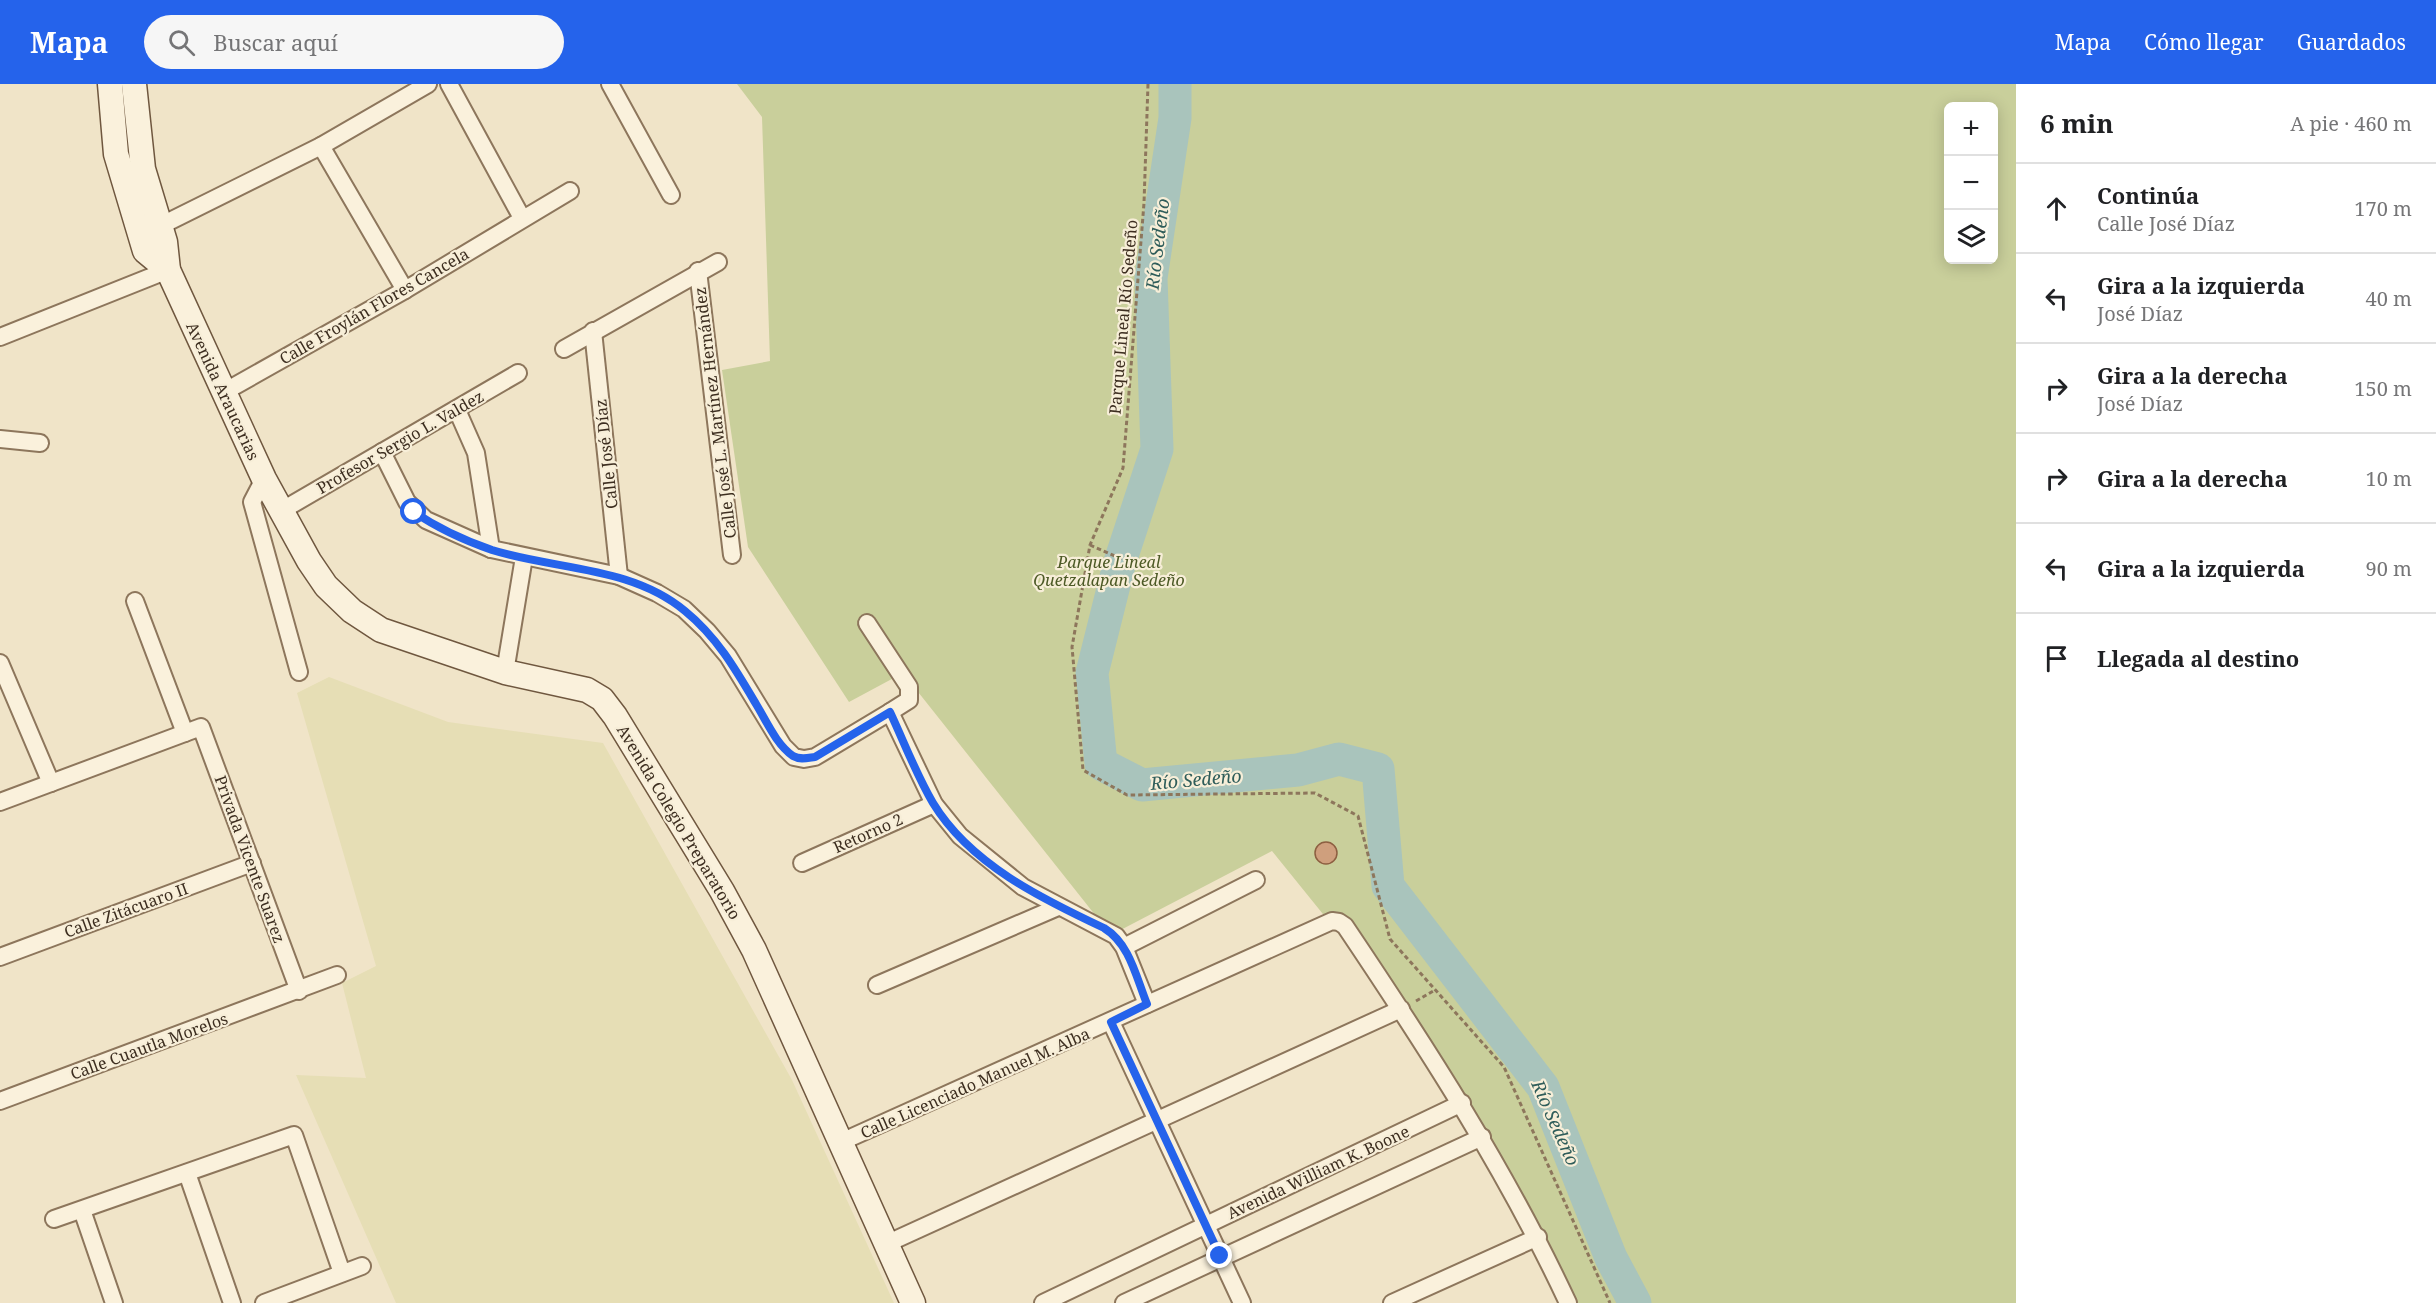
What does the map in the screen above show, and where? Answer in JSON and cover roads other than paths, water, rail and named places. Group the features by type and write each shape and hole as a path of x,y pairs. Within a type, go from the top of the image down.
{"street":[{"name":"Avenida Araucarias","path":"110,84 128,153 144,250 168,270"},
{"name":"Avenida Araucarias","path":"134,84 128,153 160,226 165,242 168,270 264,479 281,511"},
{"path":"160,226 321,146 428,84"},
{"path":"449,84 522,218"},
{"path":"610,84 671,195"},
{"path":"321,146 405,290"},
{"name":"Calle Froylán Flores Cancela","path":"224,392 405,290 570,191"},
{"path":"564,349 718,262"},
{"path":"0,338 168,270"},
{"name":"Calle José L. Martínez Hernández","path":"699,272 732,555"},
{"name":"Calle José Díaz","path":"594,332 619,576"},
{"name":"Profesor Sergio L. Valdez","path":"281,511 518,374"},
{"path":"457,410 476,453 491,549"},
{"path":"0,438 40,443"},
{"path":"382,452 414,512 426,520 491,549 619,576 657,593 684,609 728,656 776,738 794,757 804,759 815,757 909,700 909,687 867,623"},
{"path":"264,479 252,502 298,672"},
{"name":"Avenida Colegio Preparatorio","path":"281,511 326,586 352,611 381,630 505,672 587,690 602,699 615,716 722,891 754,950 913,1303"},
{"path":"505,672 524,557"},
{"path":"0,802 185,733 135,601"},
{"path":"0,663 51,783"},
{"path":"890,712 934,804 977,852 1023,887 1116,936 1124,947 1147,1004"},
{"name":"Privada Vicente Suarez","path":"185,733 201,727 299,991"},
{"name":"Retorno 2","path":"801,863 934,804"},
{"name":"Calle Zitácuaro II","path":"0,957 252,863"},
{"path":"1124,947 1256,880"},
{"path":"877,985 1058,907"},
{"name":"Calle Licenciado Manuel M. Alba","path":"841,1142 1332,921 1345,926 1401,1009"},
{"name":"Calle Cuautla Morelos","path":"0,1101 337,975"},
{"path":"886,1244 1401,1009 1482,1137 1538,1237 1568,1303"},
{"path":"1111,1022 1242,1303"},
{"name":"Avenida William K. Boone","path":"1043,1303 1462,1103"},
{"path":"54,1219 294,1135 342,1273"},
{"path":"1124,1303 1220,1256 1482,1137"},
{"path":"187,1173 232,1303"},
{"path":"82,1210 114,1303"},
{"path":"1392,1303 1538,1237"},
{"path":"264,1303 362,1266"}],"waterway":[{"name":"Río Sedeño","path":"1175,84 1175,118 1151,278 1157,449 1119,565 1092,673 1101,764 1142,785 1298,770 1339,759 1378,769 1388,886 1543,1087 1611,1258 1635,1303"}],"park label":[{"name":"Parque Lineal Quetzalapan Sedeño","path":"1109,571"}]}
